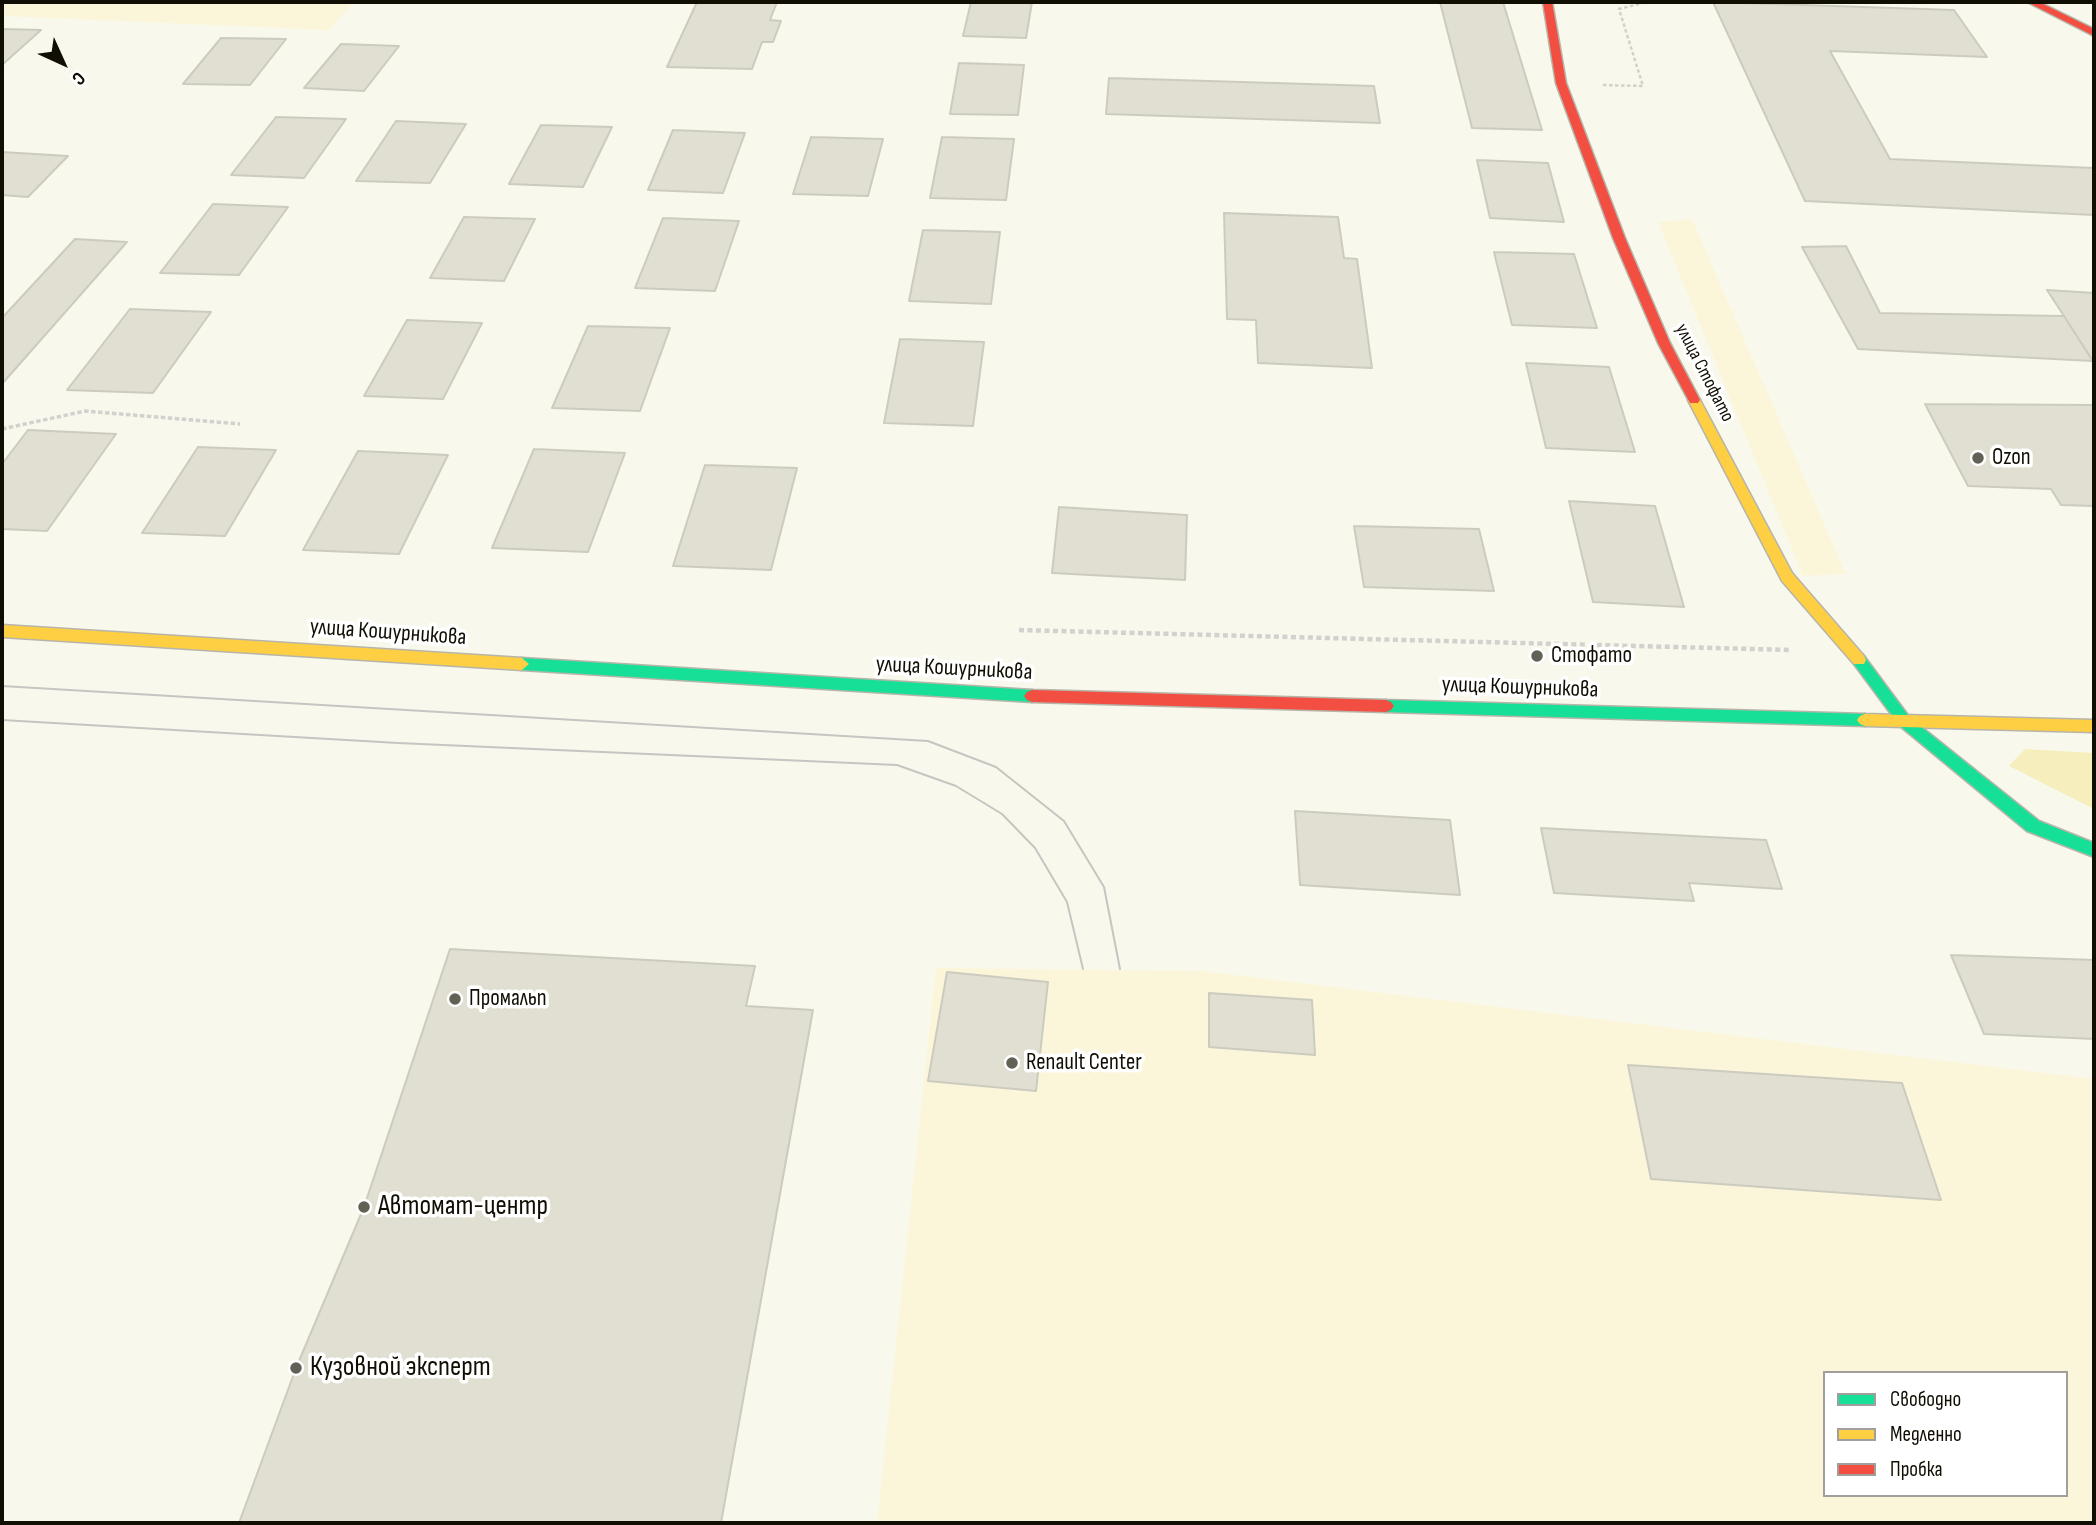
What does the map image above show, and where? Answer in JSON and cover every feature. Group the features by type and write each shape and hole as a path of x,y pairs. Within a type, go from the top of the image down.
{"main road":[{"name":"улица Стофато","path":"1547,2 1561,83 1619,238 1664,343 1787,577 1853,652 1905,722"},
{"path":"2032,2 2094,33"},
{"name":"улица Кошурникова","path":"2,631 1016,696 2094,726"},
{"path":"1905,722 2033,826 2094,850"}],"path":[{"path":"1561,83 1643,86 1619,9 1647,2"},
{"path":"2,429 85,411 240,424"},
{"path":"1019,629 1853,652"}],"shaded area":[{"path":"2,2 354,2 329,30 2,16"},
{"path":"1692,219 1846,574 1803,576 1658,222"},
{"path":"2025,749 2094,753 2094,809 2009,766"},
{"path":"936,968 1201,971 2094,1079 2094,1523 877,1523"}],"building":[{"path":"697,2 777,2 770,20 781,21 773,42 762,42 752,69 667,67"},
{"path":"971,2 1032,2 1026,38 963,36"},
{"path":"1440,2 1503,2 1542,130 1472,128"},
{"path":"1713,2 1954,10 1987,57 1830,51 1890,159 2094,168 2094,215 1805,201"},
{"path":"2,29 41,30 2,65"},
{"path":"221,38 286,39 250,85 183,84"},
{"path":"341,44 399,46 364,91 304,88"},
{"path":"959,63 1024,65 1018,115 950,114"},
{"path":"1109,78 1374,86 1380,123 1106,114"},
{"path":"276,117 346,119 304,178 231,175"},
{"path":"396,121 466,124 430,183 356,181"},
{"path":"541,125 612,127 583,187 509,184"},
{"path":"673,130 745,133 723,193 648,190"},
{"path":"811,137 883,139 868,196 793,194"},
{"path":"942,137 1014,139 1006,200 930,198"},
{"path":"2,152 68,156 28,197 2,195"},
{"path":"1477,160 1548,163 1564,222 1490,218"},
{"path":"213,204 288,207 239,275 160,273"},
{"path":"1224,213 1338,217 1344,258 1357,259 1372,368 1258,363 1256,320 1227,319"},
{"path":"464,217 535,219 504,281 430,278"},
{"path":"663,218 739,221 715,291 635,288"},
{"path":"923,230 1000,232 991,304 909,301"},
{"path":"75,239 127,242 2,384 2,318"},
{"path":"1846,246 1880,313 2064,316 2093,361 1858,349 1802,247"},
{"path":"1494,252 1574,254 1597,328 1512,325"},
{"path":"2047,290 2094,293 2094,363 2064,316"},
{"path":"130,309 211,312 153,393 67,390"},
{"path":"407,320 482,323 443,399 364,396"},
{"path":"588,326 670,328 640,411 552,408"},
{"path":"900,339 984,342 973,426 884,423"},
{"path":"1526,363 1609,367 1635,452 1546,448"},
{"path":"1925,404 2094,405 2094,506 2061,505 2051,489 1968,486"},
{"path":"28,430 116,434 47,531 2,529 2,464"},
{"path":"198,447 276,450 225,536 142,533"},
{"path":"534,449 625,453 588,552 492,548"},
{"path":"358,451 448,455 399,554 303,550"},
{"path":"705,465 797,468 771,570 673,566"},
{"path":"1569,501 1655,506 1684,607 1593,602"},
{"path":"1059,507 1187,515 1185,580 1052,573"},
{"path":"1354,526 1479,529 1494,591 1364,587"},
{"path":"1295,811 1450,820 1460,895 1300,885"},
{"path":"1541,828 1766,840 1782,889 1689,883 1694,901 1554,893"},
{"path":"450,949 755,966 746,1006 813,1010 721,1523 239,1523 296,1368 364,1207"},
{"path":"1951,955 2094,960 2094,1039 1984,1034"},
{"path":"947,972 1048,982 1036,1091 928,1081"},
{"path":"1209,993 1312,1000 1315,1055 1209,1047"},
{"path":"1628,1065 1902,1083 1941,1200 1651,1179"}],"tram line":[{"path":"2,686 928,741 996,767 1064,821 1104,887 1120,969"},
{"path":"2,720 398,743 897,765 956,786 1002,814 1035,848 1067,902 1083,969"}],"traffic: fast":[{"path":"1859,660 1905,722 2033,826 2094,850"},
{"path":"522,664 1032,696"},
{"path":"1386,706 1865,720"}],"traffic: slow":[{"path":"1694,400 1787,577 1859,660"},
{"path":"2,631 522,664"},
{"path":"1865,720 2094,726"}],"traffic: jam":[{"path":"1547,2 1561,83 1619,238 1664,343 1694,400"},
{"path":"2032,2 2094,33"},
{"path":"1032,696 1386,706"}],"place":[{"name":"Ozon","path":"1978,458"},
{"name":"Стофато","path":"1537,656"},
{"name":"Промальп","path":"455,999"},
{"name":"Renault Center","path":"1012,1063"},
{"name":"Автомат-центр","path":"364,1207"},
{"name":"Кузовной эксперт","path":"296,1368"}]}
